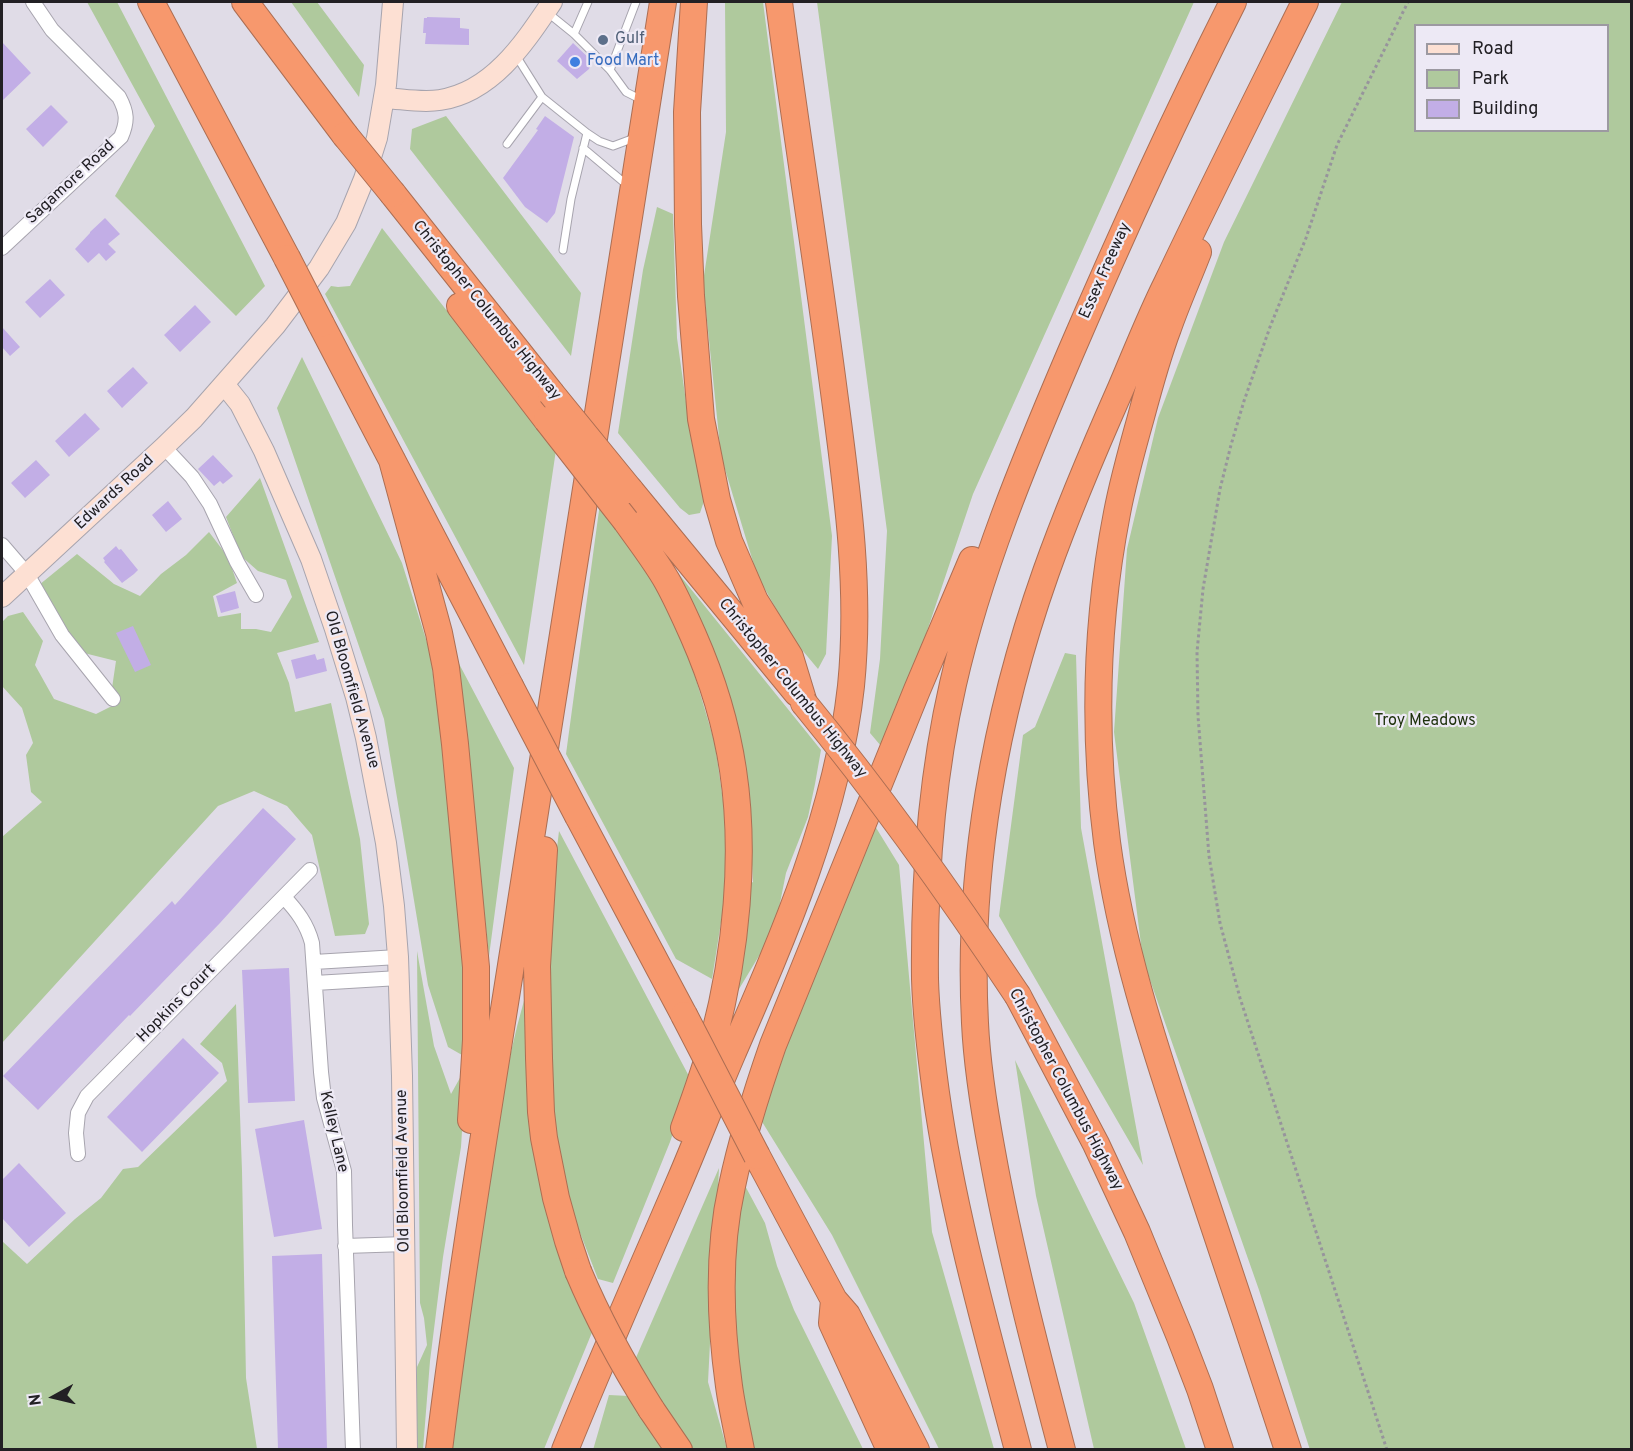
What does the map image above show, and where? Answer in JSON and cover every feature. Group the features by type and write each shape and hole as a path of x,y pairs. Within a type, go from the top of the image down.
{"highway":[{"path":"151,2 578,816 834,1300 847,1315 916,1449"},
{"name":"Christopher Columbus Highway","path":"245,2 345,135 551,393 879,796 1018,996 1096,1144 1137,1232 1185,1347 1220,1449"},
{"path":"439,1449 479,1165 663,2"},
{"path":"694,2 687,112 688,224 701,419 717,500 729,541 755,601 790,657 804,703"},
{"path":"565,1449 753,1008 812,856 836,769 851,687 855,603 849,506 779,2"},
{"name":"Essex Freeway","path":"1018,1449 955,1203 941,1132 931,1056 925,981 927,880 941,748 952,687 968,624 992,547 1033,441 1114,251 1233,2"},
{"path":"1062,1449 1000,1199 979,1073 973,974 977,878 988,802 999,738 1023,644 1046,572 1078,487 1165,287 1305,2"},
{"path":"1241,130 1208,225 1168,327 1129,459 1108,565 1101,629 1098,704 1101,778 1107,842 1132,968 1156,1050 1288,1449"},
{"path":"444,258 452,295 626,521 668,583 698,648 722,718 733,770 737,805 739,855 737,887 728,966 714,1038 675,1157 680,1181"},
{"path":"392,459 439,633 452,713 475,949 476,1040 469,1144 479,1165"},
{"path":"741,1449 729,1388 722,1281 725,1228 732,1186 757,1092 773,1045 972,560 992,547"},
{"path":"535,809 545,838 537,966 539,1058 544,1138 556,1198 578,1270 608,1336 628,1373 679,1449"},
{"path":"834,1300 832,1323 890,1449"}],"street":[{"name":"Sagamore Road","path":"2,248 121,137 125,127 124,106 118,97 52,30 33,2"},
{"path":"224,384 288,309 319,268 346,224 377,138 385,98 393,2"},
{"path":"385,98 426,101 451,98 479,85 498,71 514,54 549,7"},
{"name":"Edwards Road","path":"2,597 164,447 224,384"},
{"name":"Old Bloomfield Avenue","path":"224,384 240,404 264,451 310,559 356,697 375,779 389,864 398,957 407,1449"},
{"path":"164,447 192,477 210,504 237,562 256,595"},
{"path":"2,545 27,574 62,635 113,699"},
{"name":"Hopkins Court","path":"78,1154 76,1133 78,1113 87,1096 310,870"},
{"name":"Kelley Lane","path":"284,897 309,930 312,943 324,1098 344,1172 353,1449"},
{"path":"314,962 398,957"},
{"path":"315,983 399,978"},
{"path":"345,1246 405,1244"}],"lane":[{"path":"574,34 588,2"},
{"path":"610,70 636,2"},
{"path":"549,7 610,70 626,92 647,103"},
{"path":"514,54 542,97 599,141 613,146 642,135"},
{"path":"507,144 542,97"},
{"path":"563,249 571,199 587,133"},
{"path":"583,148 633,190"}],"path":[{"path":"1387,1449 1240,998 1220,923 1209,856 1198,716 1197,652 1203,589 1220,489 1244,401 1270,327 1306,238 1337,145 1408,2"}],"green space":[{"path":"87,2 117,2 265,286 236,316 115,196 155,126"},
{"path":"291,2 317,2 364,65 359,97"},
{"path":"725,2 763,2 832,536 826,654 818,669 793,639 757,575 721,456 703,282 726,132"},
{"path":"817,2 1194,2 973,494 918,658 881,746 870,733 880,659 887,531"},
{"name":"Troy Meadows","path":"1342,2 1631,2 1631,1449 1310,1450 1259,1290 1143,960 1114,732 1127,549 1158,418 1224,242"},
{"path":"446,116 581,293 571,356 410,149 412,129"},
{"path":"657,207 673,214 677,338 689,423 704,501 700,513 689,515 680,508 618,433 643,270"},
{"path":"382,228 556,450 524,665 325,294 331,286 350,286"},
{"path":"302,357 402,563 430,652 444,757 464,963 462,1055 448,1047 428,985 384,719 277,408"},
{"path":"260,478 319,642 277,653 289,683 295,712 331,703 360,839 369,924 365,934 335,936 312,835 287,806 254,791 218,806 2,1043 2,837 42,802 31,792 26,755 33,743 22,708 2,686 2,622 8,616 23,612 43,641 35,665 54,699 96,714 118,703 112,688 116,661 72,650 39,585 77,554 114,584 140,596 161,574 186,555 209,532 228,557 237,583 213,596 218,617 241,613 241,629 271,632 292,597 286,580 258,571 241,556 226,517"},
{"path":"600,503 648,572 669,611 688,652 715,744 726,821 725,897 712,979 676,959 566,754"},
{"path":"661,552 821,750 808,817 786,873 779,908 768,941 736,994 747,885 753,882 748,793 742,749 733,707 728,708"},
{"path":"1065,653 1076,655 1081,828 1143,1165 999,916 1023,735 1035,727"},
{"path":"456,658 514,768 489,956"},
{"path":"875,826 899,865 932,1232 994,1449 939,1449 832,1235 756,1112"},
{"path":"559,831 691,1080 670,1142 613,1283 598,1279 570,1207 550,1105 549,916"},
{"path":"417,951 434,1046 451,1094 466,1067 461,1147 443,1257 430,1361 423,1449 417,1449 417,1367 427,1345 420,1303"},
{"path":"525,997 528,998 593,1330 544,1449 451,1450 505,1079"},
{"path":"236,1004 246,1378 257,1449 2,1449 2,1241 27,1264 101,1198 123,1169 138,1167 227,1081 222,1063 200,1044"},
{"path":"1015,1060 1134,1303 1186,1449 1094,1449 1036,1196"},
{"path":"719,1168 708,1382 727,1449 693,1449 635,1360"},
{"path":"742,1180 765,1223 777,1266 794,1310 863,1449 750,1449 731,1324 736,1218"},
{"path":"609,1395 629,1396 666,1450 593,1450"}],"building":[{"path":"424,18 460,18 460,28 469,29 469,45 425,44"},
{"path":"2,42 31,73 2,101"},
{"name":"Food Mart","path":"573,43 592,61 589,69 577,79 557,61"},
{"path":"51,105 68,122 43,147 26,129"},
{"path":"545,116 574,137 555,213 547,223 525,207 503,178 538,130 536,129"},
{"path":"105,218 120,234 108,244 116,252 106,261 99,253 88,263 75,249"},
{"path":"50,279 65,295 40,318 25,302"},
{"path":"195,305 211,322 180,352 164,335"},
{"path":"2,327 20,347 10,356 2,347"},
{"path":"133,367 148,383 122,408 107,391"},
{"path":"85,413 100,429 69,457 55,441"},
{"path":"213,455 233,476 223,484 220,481 214,486 198,469"},
{"path":"36,460 50,475 25,498 11,483"},
{"path":"168,501 182,519 166,532 152,515"},
{"path":"116,546 138,570 122,583 103,558"},
{"path":"235,591 239,608 221,613 216,596"},
{"path":"133,626 151,665 135,672 116,633"},
{"path":"315,654 317,660 324,658 327,671 296,679 291,660"},
{"path":"263,808 296,839 220,923 38,1110 3,1076 172,901 175,905"},
{"path":"289,968 295,1101 248,1103 242,970"},
{"path":"183,1038 219,1073 142,1152 107,1117"},
{"path":"304,1120 322,1229 274,1237 255,1129"},
{"path":"19,1163 66,1213 29,1247 2,1218 2,1180"},
{"path":"322,1254 327,1449 278,1449 272,1256"}],"place":[{"name":"Gulf","path":"603,40"},
{"name":"Food Mart","path":"575,62"}]}
